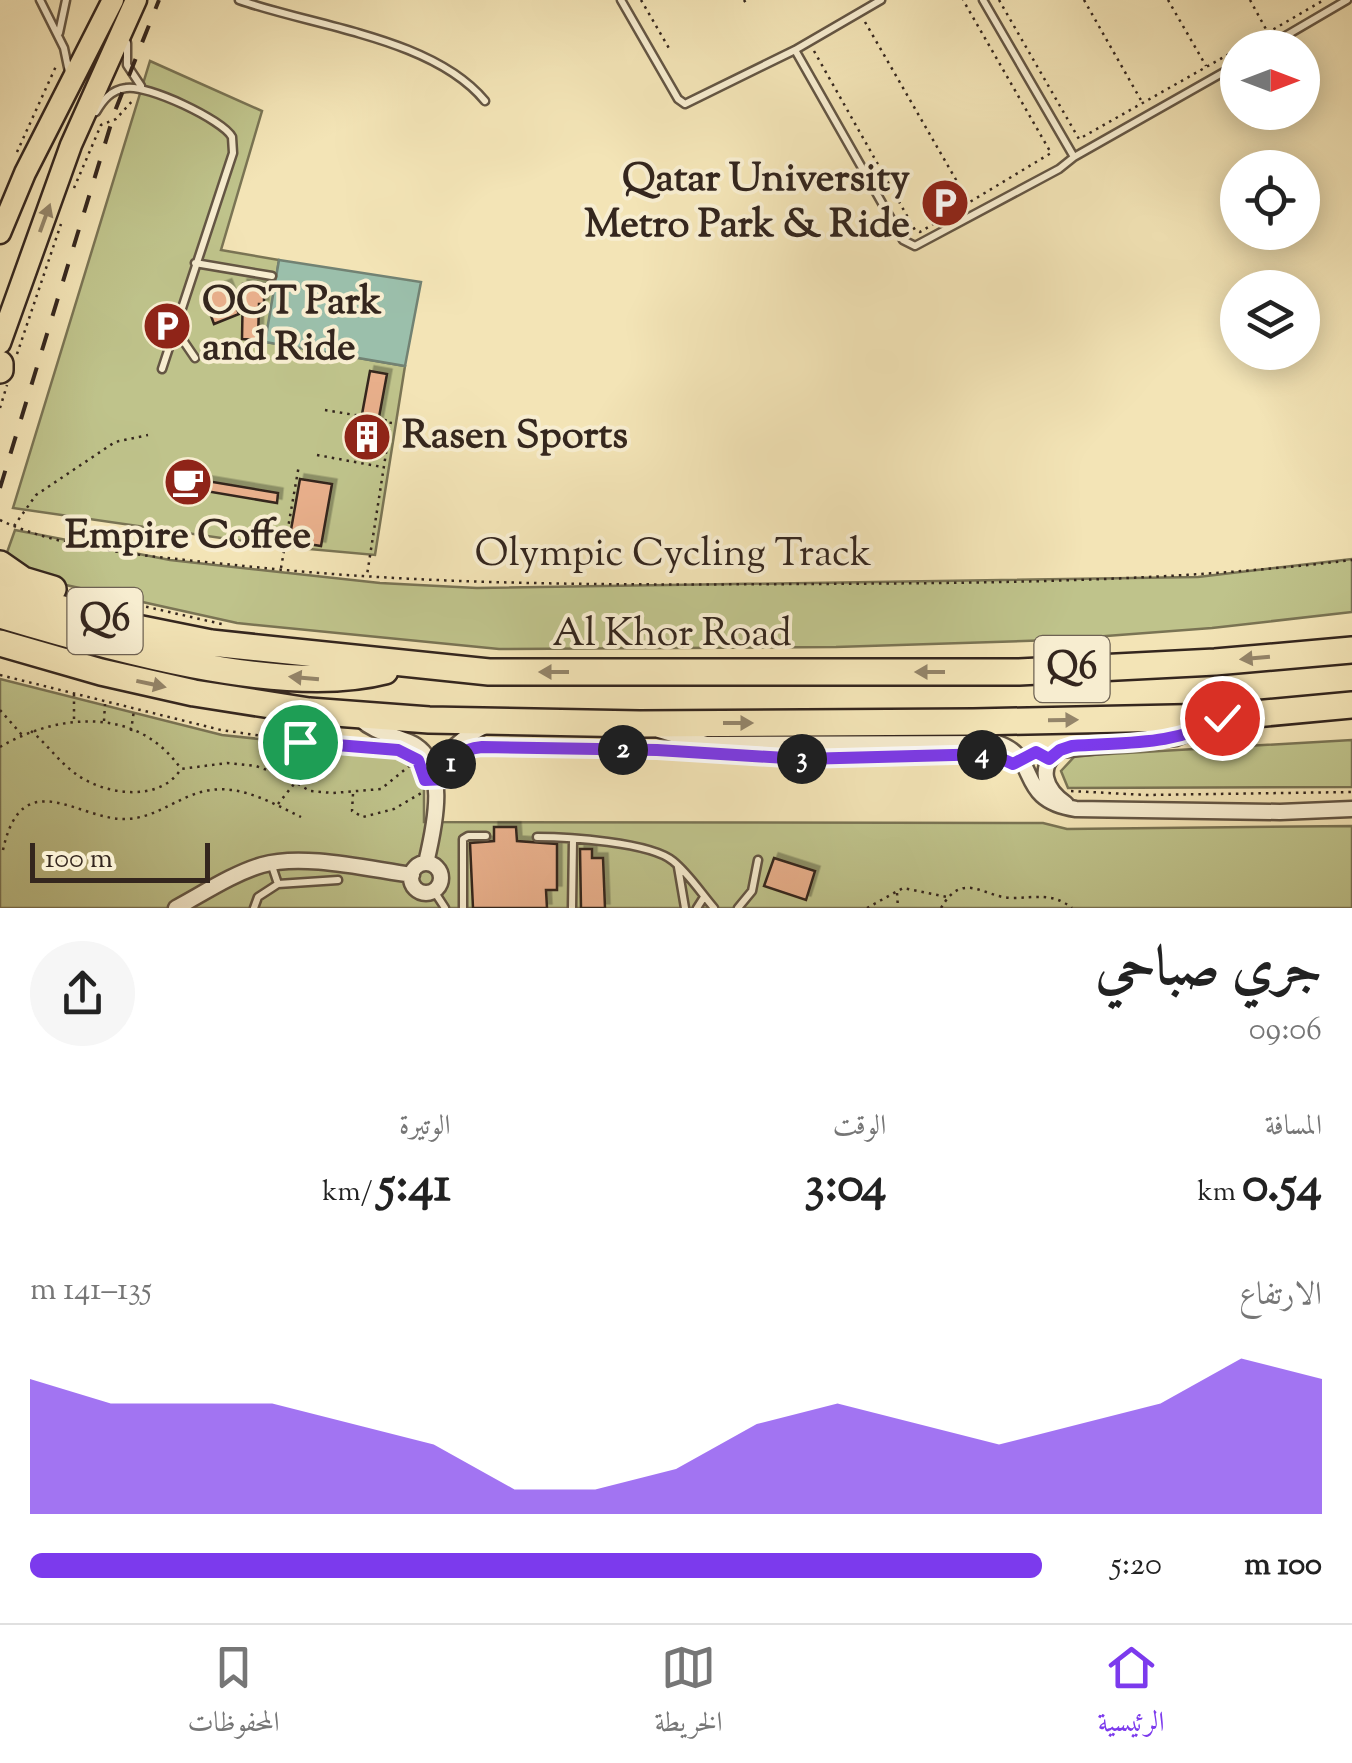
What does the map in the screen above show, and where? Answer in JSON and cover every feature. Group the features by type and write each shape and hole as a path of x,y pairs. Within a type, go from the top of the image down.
{"highway":[{"path":"0,564 35,584 190,624 211,643"},
{"name":"Al Khor Road","path":"0,591 112,622 211,643 490,672 1019,672 1352,650"},
{"path":"0,615 98,642 239,671 316,680 384,672 399,664"},
{"name":"Q6","path":"0,643 194,693 356,715 495,722 1222,718 1352,705"},
{"path":"0,663 34,665 56,659"}],"main road":[{"path":"0,233 113,0"},
{"path":"0,343 71,145 136,0"}],"street":[{"path":"356,715 377,732 418,747 434,774 434,822 426,863"},
{"path":"1076,810 1052,792 1046,781 1046,764 1060,750 1176,738 1222,718"},
{"path":"434,774 446,753 460,740 495,722"},
{"path":"640,724 706,744 997,743 1018,755 1039,796 1056,806 1076,810 1352,809"},
{"path":"176,908 234,877 271,863 316,863 412,875"},
{"path":"426,863 434,865 441,876 434,891 426,893 417,890 412,875 426,863"}],"lane":[{"path":"40,0 64,48 68,93"},
{"path":"59,36 66,0"},
{"path":"145,0 127,40 125,56 130,72 145,89"},
{"path":"240,0 426,56 453,70 485,101"},
{"path":"622,0 678,99 685,104 795,50 881,0"},
{"path":"983,0 1074,157"},
{"path":"1296,30 1347,0"},
{"path":"795,50 906,243 915,246 1059,169 1220,74"},
{"path":"71,145 108,96 128,88 145,89 218,122 232,138 233,153 162,369"},
{"path":"195,263 272,276"},
{"path":"176,329 194,358"},
{"path":"463,908 463,839 486,836"},
{"path":"537,836 658,852 678,866 714,908"},
{"path":"572,908 573,841"},
{"path":"738,908 752,890 758,860"},
{"path":"271,863 278,884"},
{"path":"678,866 685,908"},
{"path":"254,908 258,896 278,884 338,880"},
{"path":"434,891 445,908"},
{"path":"696,908 704,897"}],"path":[{"path":"641,0 670,50"},
{"path":"744,0 747,5"},
{"path":"809,41 915,230 920,232 1051,153 963,0"},
{"path":"999,0 1079,138 1220,59"},
{"path":"1084,0 1143,104"},
{"path":"1168,0 1206,67"},
{"path":"1250,0 1267,30"},
{"path":"1272,30 1324,0"},
{"path":"859,12 960,185"},
{"path":"11,164 64,48"},
{"path":"71,196 101,125 116,120 145,89"},
{"path":"0,408 65,213"},
{"path":"325,410 391,421 366,576"},
{"path":"14,526 36,495 52,484 115,442 148,435"},
{"path":"317,456 384,467"},
{"path":"281,570 299,465"},
{"name":"Olympic Cycling Track","path":"0,520 30,534 113,549 281,570 584,584 997,582 1220,572 1352,560"},
{"path":"59,586 231,626"},
{"path":"0,675 221,730 281,740 398,750"},
{"path":"74,692 74,720"},
{"path":"104,723 106,702"},
{"path":"130,730 134,708"},
{"path":"0,710 22,735"},
{"path":"0,747 31,731 74,720 104,723 130,730 162,747 181,769"},
{"path":"31,731 74,773 105,789 156,789 176,778 181,769"},
{"path":"468,748 697,754"},
{"path":"277,806 318,754"},
{"path":"181,769 244,764 274,771 317,792 353,792 386,786 418,760 410,754"},
{"path":"767,758 848,757"},
{"path":"1062,787 1074,792 1146,796 1352,792"},
{"path":"3,850 14,822 31,805 44,802 74,805 118,819 148,816 191,795 212,790 242,791 301,817"},
{"path":"353,792 352,811 364,817 394,809 416,794 435,791"},
{"path":"941,908 961,890 977,887 1006,897 1056,898 1072,908"},
{"path":"867,908 883,896 916,889 948,898"},
{"path":"898,892 898,908"}],"green space":[{"path":"150,61 262,111 221,250 279,260 266,342 405,366 375,555 276,546 13,508"},
{"path":"15,530 170,560 380,583 477,588 1198,577 1352,559 1352,612 1053,640 836,647 499,649 237,623 66,585 5,558"},
{"path":"0,679 222,735 400,754 414,763 420,784 424,784 424,822 1043,823 1067,829 1352,826 1352,908 0,908"},
{"path":"1352,740 1352,787 1068,788 1061,771 1075,756"}],"shaded area":[{"path":"279,260 421,282 405,366 265,342"}],"building":[{"path":"227,284 239,314 214,324 203,294"},
{"path":"243,284 264,284 258,340 242,339"},
{"path":"370,371 387,374 372,455 355,452"},
{"path":"183,477 278,493 277,503 182,487"},
{"path":"300,479 332,484 321,546 289,541"},
{"path":"494,827 516,827 517,841 557,844 557,890 546,890 547,908 473,908 470,843 494,841"},
{"path":"580,849 592,849 592,858 603,858 605,908 581,908"},
{"path":"774,858 815,871 806,900 764,886"}],"railway":[{"path":"0,488 115,111 159,0"}],"place":[{"name":"Qatar University Metro Park & Ride","path":"945,203"},
{"name":"OCT Park and Ride","path":"167,326"},
{"name":"Rasen Sports","path":"367,437"},
{"name":"Empire Coffee","path":"188,482"}],"route":[{"path":"300,742 398,750 418,760 425,780 447,779 455,757 468,748 482,747 657,750 802,759 991,754 1013,764 1036,752 1049,759 1072,746 1176,738 1222,718"}]}
